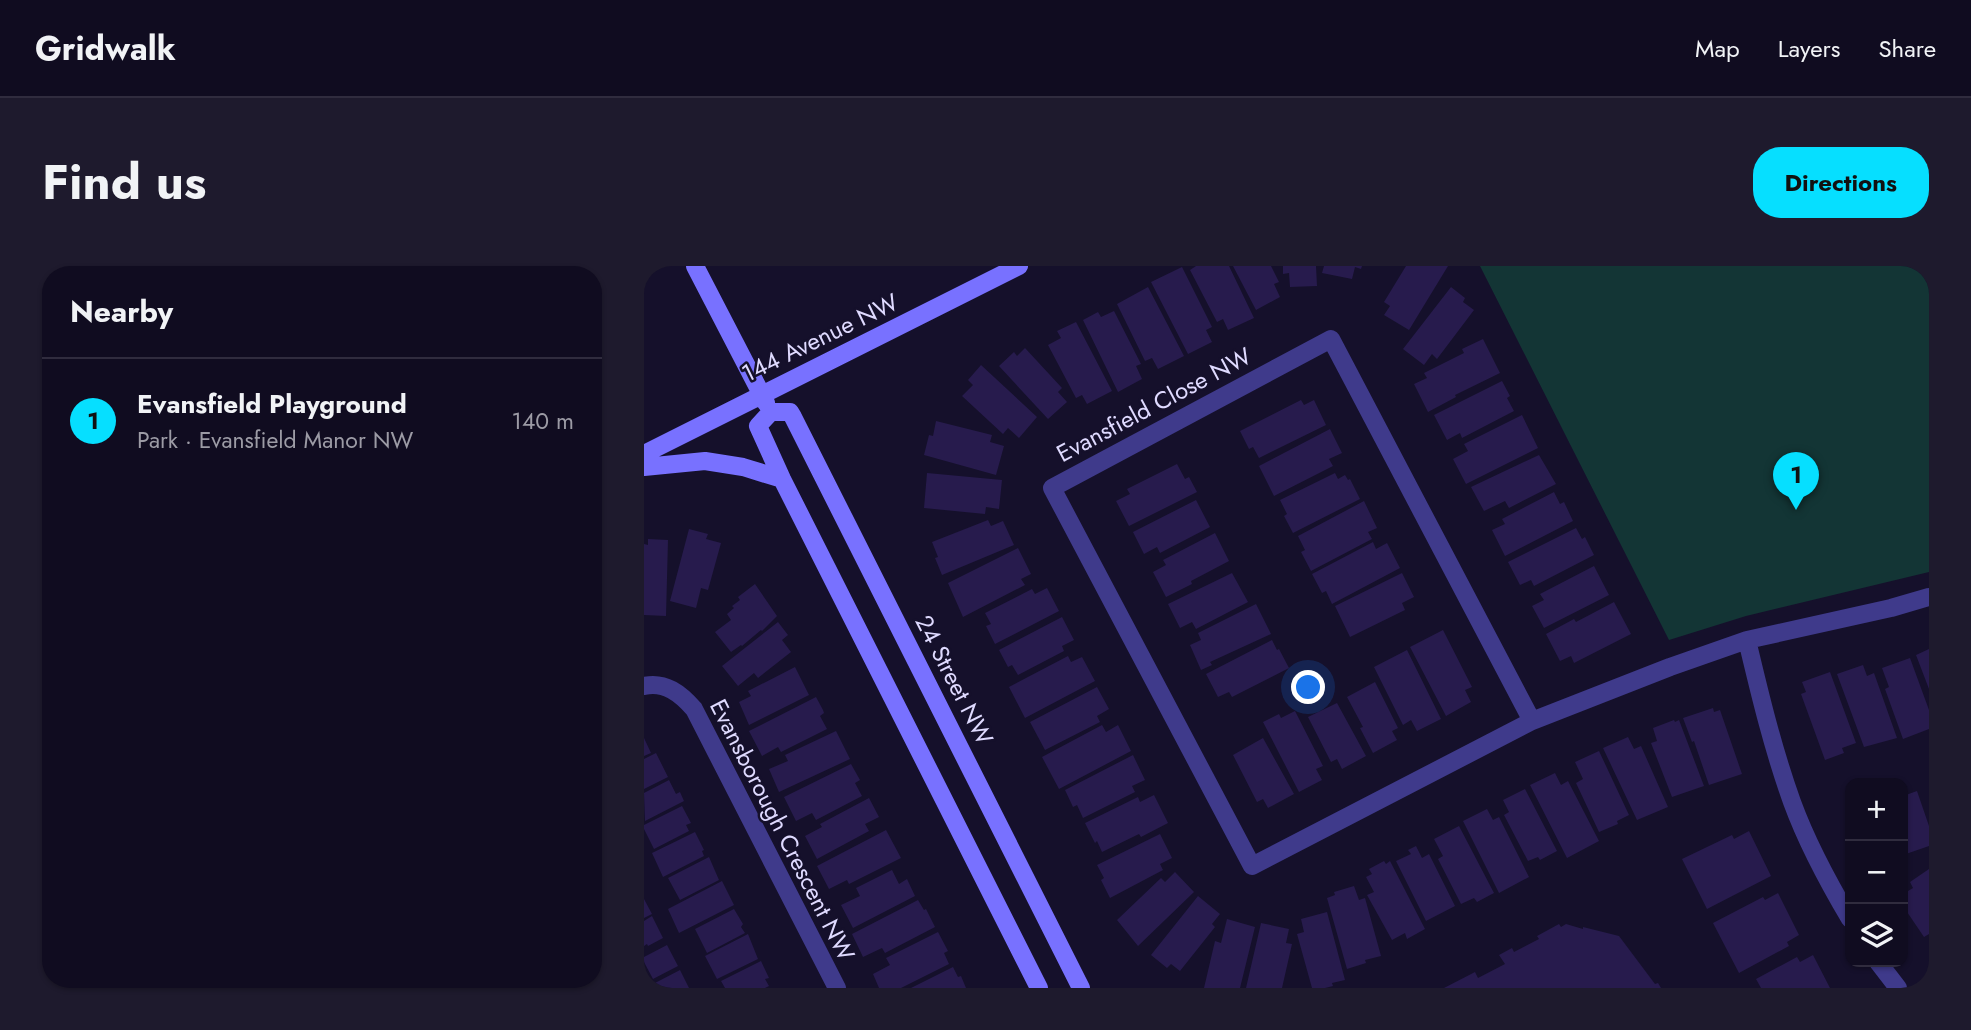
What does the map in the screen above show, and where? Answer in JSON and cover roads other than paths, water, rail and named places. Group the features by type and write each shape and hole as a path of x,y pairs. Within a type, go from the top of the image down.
{"street":[{"path":"695,266 771,412 758,426 782,479 1039,988"},
{"name":"144 Avenue NW","path":"644,454 1018,266"},
{"name":"Evansfield Close NW","path":"1532,721 1331,339 1052,488 1252,866 1532,721 1746,640 1929,597"},
{"name":"24 Street NW","path":"771,412 790,412 793,417 1081,988"},
{"path":"644,467 705,461 743,467 782,479"},
{"path":"1746,640 1770,736 1793,804 1818,863 1845,910"},
{"name":"Evansborough Crescent NW","path":"644,686 668,687 683,696 694,709 837,988"},
{"path":"1882,967 1898,988"}],"place":[{"name":"Evansfield Playground","path":"1796,510"}]}
